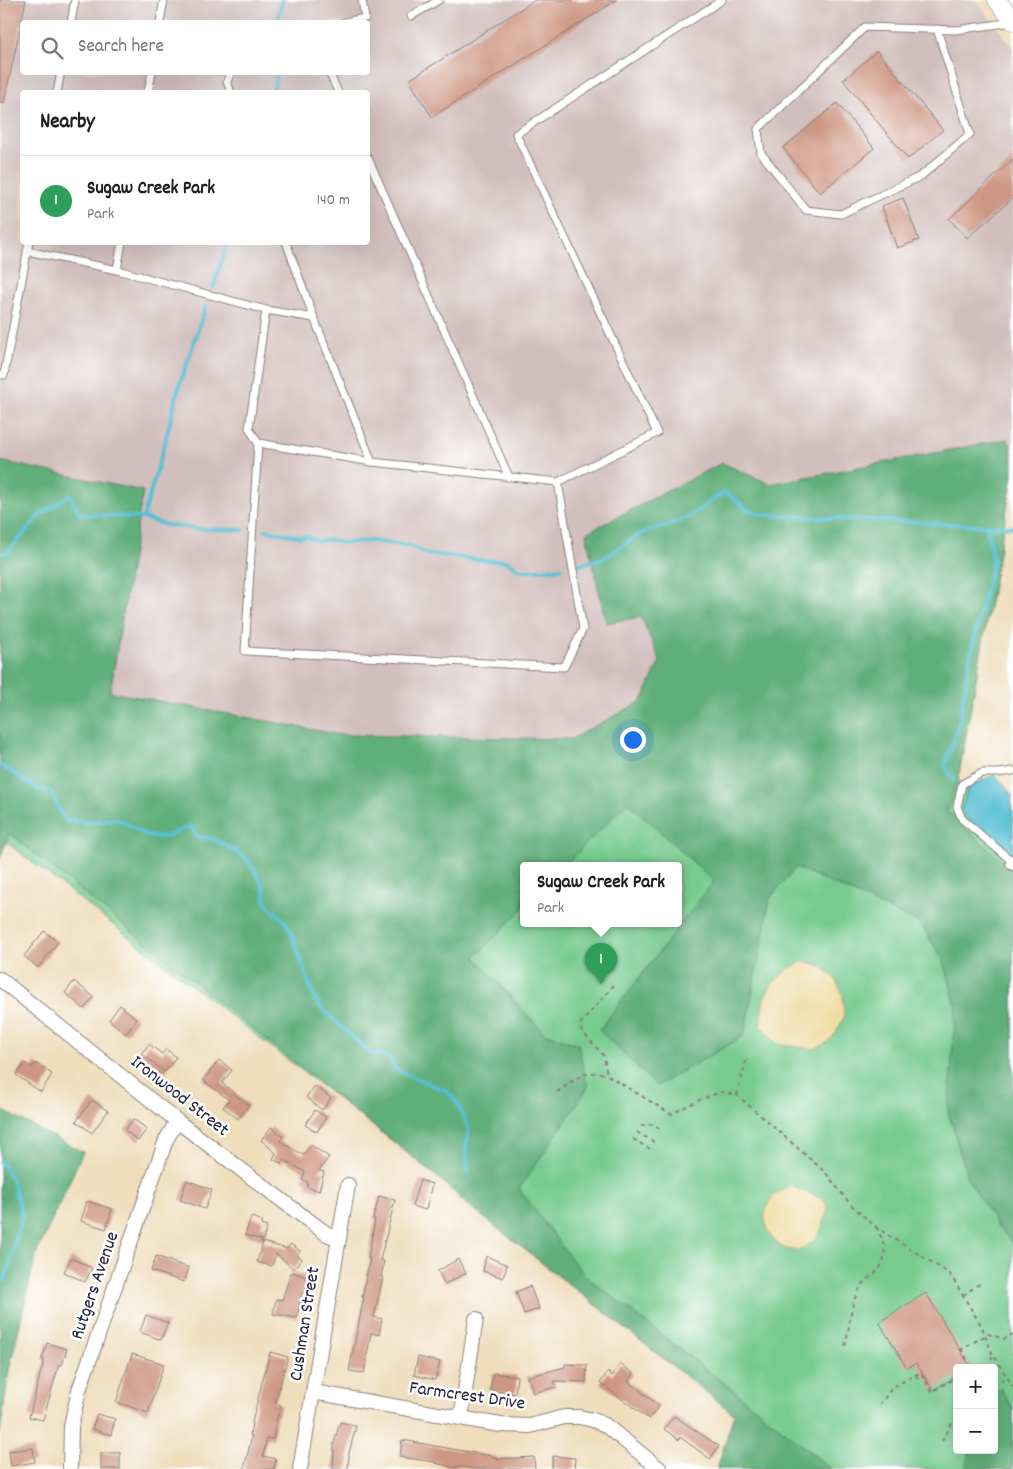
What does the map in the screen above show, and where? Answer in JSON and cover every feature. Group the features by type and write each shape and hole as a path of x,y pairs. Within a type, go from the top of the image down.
{"street":[{"path":"997,0 1013,22"},
{"name":"Ironwood Street","path":"0,979 177,1121 327,1234 339,1239"},
{"name":"Rutgers Avenue","path":"70,1469 71,1426 79,1390 166,1140 177,1121"},
{"name":"Cushman Street","path":"300,1469 348,1185"},
{"path":"461,1417 476,1319"},
{"name":"Farmcrest Drive","path":"313,1392 500,1425 520,1426 549,1422 564,1417 579,1417 593,1420 605,1426 660,1469"}],"lane":[{"path":"71,20 75,0"},
{"path":"160,20 164,0"},
{"path":"354,20 365,18 362,0"},
{"path":"411,16 440,0"},
{"path":"258,442 372,462 558,482 657,433 516,134 722,0"},
{"path":"937,30 970,134 921,176 841,214 806,210 761,153 758,129 865,27 956,30 1013,22"},
{"path":"57,90 60,75"},
{"path":"148,90 151,75"},
{"path":"230,75 227,82 230,90"},
{"path":"330,75 337,90"},
{"path":"370,163 509,477"},
{"path":"0,375 4,375 28,245"},
{"path":"117,270 121,245"},
{"path":"287,245 314,318 372,462"},
{"path":"27,251 117,270 266,310 314,318"},
{"path":"266,310 249,428 258,442 245,651 564,667 583,630 558,482"},
{"path":"1013,771 982,773 962,784 957,807 962,819 1013,863"}],"path":[{"path":"607,1075 604,1056 581,1030 581,1023 614,985"},
{"path":"737,1095 747,1057"},
{"path":"557,1092 578,1077 591,1072 599,1072 671,1114 699,1100 721,1092 737,1095 825,1172 851,1205 884,1234 950,1274 985,1335 992,1353 1013,1387"},
{"path":"641,1126 653,1124 662,1130"},
{"path":"637,1132 654,1142"},
{"path":"633,1139 650,1149"},
{"path":"845,1346 859,1289 881,1267 884,1260 884,1245 875,1226"},
{"path":"963,1295 981,1284"},
{"path":"970,1364 961,1349 985,1335 991,1334 1004,1338 1013,1334"},
{"path":"991,1364 992,1353"},
{"path":"879,1405 893,1387 921,1372"},
{"path":"916,1375 918,1378 922,1376 932,1392 953,1379"},
{"path":"998,1383 1007,1378"},
{"path":"942,1441 952,1422"}],"shaded area":[{"path":"0,0 976,0 1013,48 1013,457 636,743 39,752 0,553"}],"green space":[{"path":"1008,439 1013,456 1013,475 958,779 947,811 1011,870 1013,874 1013,1243 998,1227 967,1177 948,1111 956,1006 944,961 921,924 796,867 770,898 744,1036 657,1086 599,1030 678,927 682,927 682,922 714,881 628,802 568,862 520,862 520,911 475,957 544,1033 578,1044 588,1088 519,1189 582,1273 831,1469 717,1469 734,1414 467,1204 441,1180 9,833 0,859 0,461 143,491 110,692 342,735 571,739 642,701 660,661 641,617 606,623 586,533 722,463 770,484"},
{"path":"1013,475 958,779 1013,843 1013,1469 717,1469 734,1414 467,1204 441,1180 372,1125 0,837 0,553 40,752 636,743"},
{"path":"0,1109 83,1152 36,1255 9,1371 0,1434"},
{"path":"1000,1388 1013,1408 1013,1469 966,1469 968,1454 998,1454 998,1390"}],"sand":[{"path":"804,961 819,965 834,977 843,995 844,1017 836,1033 825,1044 814,1049 778,1044 760,1026 764,997 773,983 789,968"},
{"path":"791,1186 823,1199 828,1209 818,1235 807,1246 796,1250 785,1248 776,1242 769,1233 765,1222 766,1210 771,1199"}],"water":[{"path":"995,774 1012,795 1013,854 1003,851 961,812 968,788"}],"building":[{"path":"0,0 26,0 22,20 20,20 20,28 4,103 0,102"},
{"path":"535,0 617,0 432,117 409,80"},
{"path":"877,51 943,130 908,159 843,80"},
{"path":"837,103 874,148 820,193 783,148"},
{"path":"1013,159 1013,198 967,238 949,219"},
{"path":"903,198 919,240 897,248 882,206"},
{"path":"44,931 58,942 38,968 24,956"},
{"path":"74,981 94,997 84,1009 65,993"},
{"path":"120,1005 137,1019 126,1034 109,1020"},
{"path":"149,1044 162,1054 166,1049 176,1057 165,1072 141,1054"},
{"path":"219,1060 232,1070 222,1083 249,1105 238,1119 223,1107 229,1100 203,1080"},
{"path":"25,1063 32,1068 35,1063 52,1074 41,1092 16,1075"},
{"path":"315,1086 331,1098 322,1110 306,1097"},
{"path":"92,1100 108,1111 92,1133 76,1121"},
{"path":"315,1110 326,1117 317,1132 305,1125"},
{"path":"133,1119 147,1129 138,1141 125,1130"},
{"path":"271,1127 283,1137 280,1141 303,1155 311,1145 329,1157 319,1171 324,1172 319,1191 307,1187 308,1182 302,1180 305,1172 284,1160 282,1164 273,1159 276,1153 261,1140"},
{"path":"187,1180 212,1190 205,1209 180,1200"},
{"path":"420,1180 432,1184 426,1210 412,1206"},
{"path":"379,1196 395,1200 380,1260 384,1261 381,1277 383,1277 374,1317 382,1319 379,1335 371,1333 364,1373 349,1371 364,1297 362,1297 370,1259 368,1259 375,1219 373,1219"},
{"path":"87,1201 112,1209 106,1229 81,1221"},
{"path":"251,1217 263,1221 261,1225 267,1227 263,1240 245,1235"},
{"path":"260,1241 287,1249 291,1244 300,1251 297,1255 302,1259 294,1269 276,1254 272,1266 257,1262 263,1243"},
{"path":"156,1256 189,1268 184,1282 151,1271"},
{"path":"486,1256 507,1265 503,1278 483,1271"},
{"path":"71,1258 92,1268 85,1282 64,1272"},
{"path":"458,1259 466,1273 445,1284 438,1271"},
{"path":"291,1272 310,1278 305,1293 302,1292 297,1318 273,1314 276,1299 282,1300"},
{"path":"530,1286 539,1309 524,1314 516,1292"},
{"path":"926,1293 969,1364 953,1364 953,1378 933,1390 916,1363 907,1368 879,1322"},
{"path":"146,1315 168,1323 161,1340 140,1332"},
{"path":"47,1343 67,1349 62,1365 59,1364 43,1420 29,1417"},
{"path":"270,1352 288,1357 275,1403 281,1405 273,1439 267,1438 263,1456 276,1459 274,1469 244,1469 252,1436 250,1435 253,1418"},
{"path":"132,1354 164,1364 148,1413 116,1402"},
{"path":"418,1357 440,1362 435,1380 414,1375"},
{"path":"565,1364 587,1365 586,1382 554,1381 556,1387 533,1393 529,1379 526,1377 565,1367"},
{"path":"620,1364 633,1373 628,1381 659,1406 649,1419 600,1383 608,1372 612,1376"},
{"path":"493,1373 517,1376 515,1394 490,1390"},
{"path":"97,1414 115,1419 111,1435 92,1429"},
{"path":"674,1416 719,1446 710,1459 680,1437 679,1440 664,1429"},
{"path":"340,1422 356,1426 349,1453 348,1469 333,1469 334,1443"},
{"path":"402,1440 497,1457 497,1459 534,1457 535,1469 476,1469 456,1466 456,1468 435,1462 400,1457"},
{"path":"33,1448 35,1462 11,1466 9,1451"},
{"path":"101,1453 120,1453 120,1469 101,1469"},
{"path":"553,1456 575,1458 574,1469 551,1469"}],"waterway":[{"path":"277,20 282,0"},
{"path":"273,90 276,75"},
{"path":"213,288 227,245"},
{"path":"143,518 178,390 206,306"},
{"path":"578,565 604,558 648,530 667,526 689,517 725,493 747,510 764,515 1013,527"},
{"path":"0,553 7,553 40,515 70,495 80,514 143,518 166,525 199,529 243,530"},
{"path":"954,781 945,765 958,729 970,656 993,560 987,525"},
{"path":"265,530 301,537 306,536 318,541 331,540 342,543 371,541 411,546 429,555 506,561 520,570 562,568"},
{"path":"0,765 38,789 52,792 59,810 67,821 118,820 144,834 154,837 165,837 191,827 197,837 214,839 245,857 258,875 264,889 265,899 270,908 284,920 290,929 312,992 320,1007 370,1053 389,1057 395,1069 446,1091 457,1102 469,1129 466,1149 468,1173"},
{"path":"0,1162 12,1181 22,1215 5,1281"}],"place":[{"name":"Sugaw Creek Park","path":"601,984"}]}
